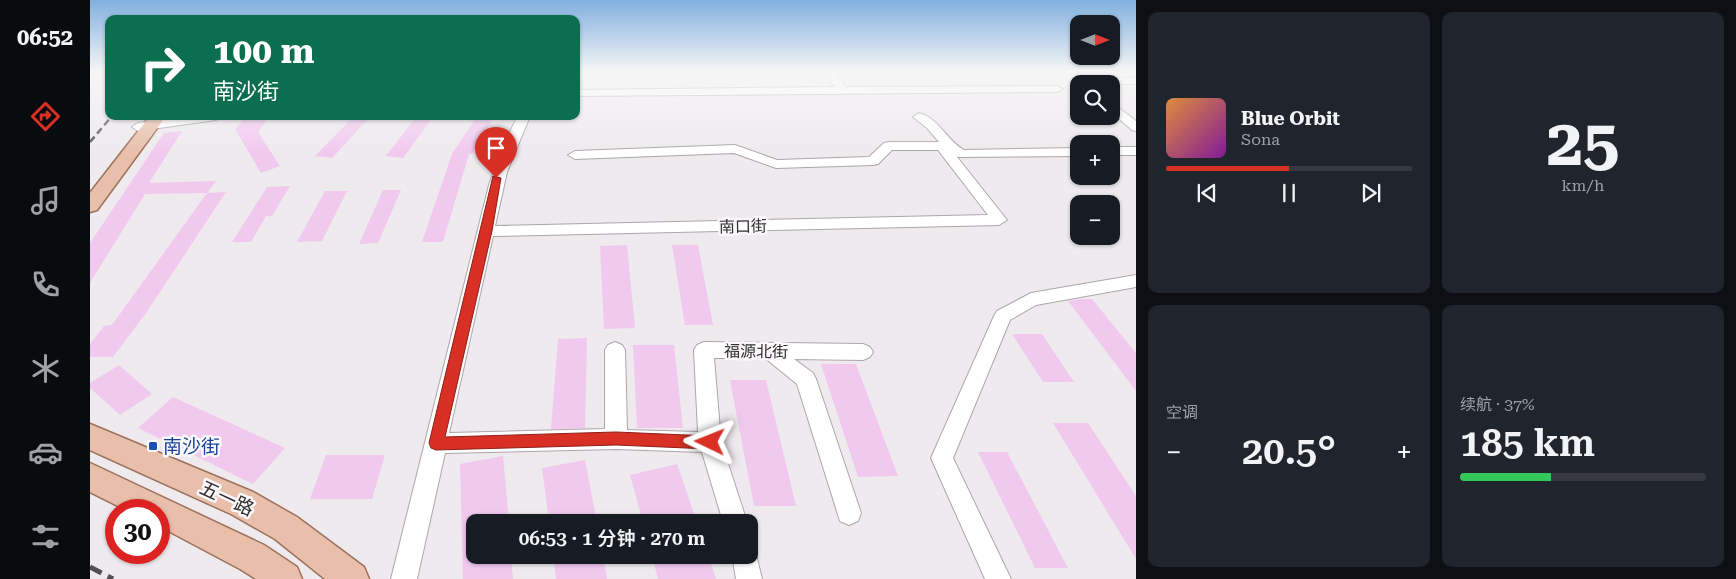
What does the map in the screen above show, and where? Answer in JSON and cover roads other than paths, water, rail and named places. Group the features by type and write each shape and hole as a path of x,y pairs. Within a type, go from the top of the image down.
{"main road":[{"path":"90,188 148,121"},
{"path":"90,206 148,121"},
{"name":"五一路","path":"90,437 242,503 286,528 352,579"},
{"path":"90,477 135,499"},
{"path":"170,516 252,557 285,579"}],"street":[{"path":"905,99 942,146"},
{"path":"1120,114 1136,127"},
{"path":"919,117 930,122 954,151 960,154 1070,152"},
{"path":"148,121 162,120"},
{"path":"404,579 486,231 496,178 507,148 522,120"},
{"path":"575,154 735,149 776,164 873,161 888,146 942,146"},
{"name":"南口街","path":"486,231 999,220 942,146"},
{"path":"1120,151 1136,151"},
{"path":"998,579 942,458 1003,316 1031,299 1136,281"},
{"path":"615,350 616,439"},
{"name":"福源北街","path":"733,514 710,442 704,350 863,352"},
{"path":"769,351 806,379 849,513"},
{"path":"436,443 616,439 710,442"},
{"path":"746,564 749,579"}],"railway":[{"path":"90,142 109,120"},
{"path":"90,567 113,579"}],"place":[{"name":"南沙街","path":"153,446"}]}
